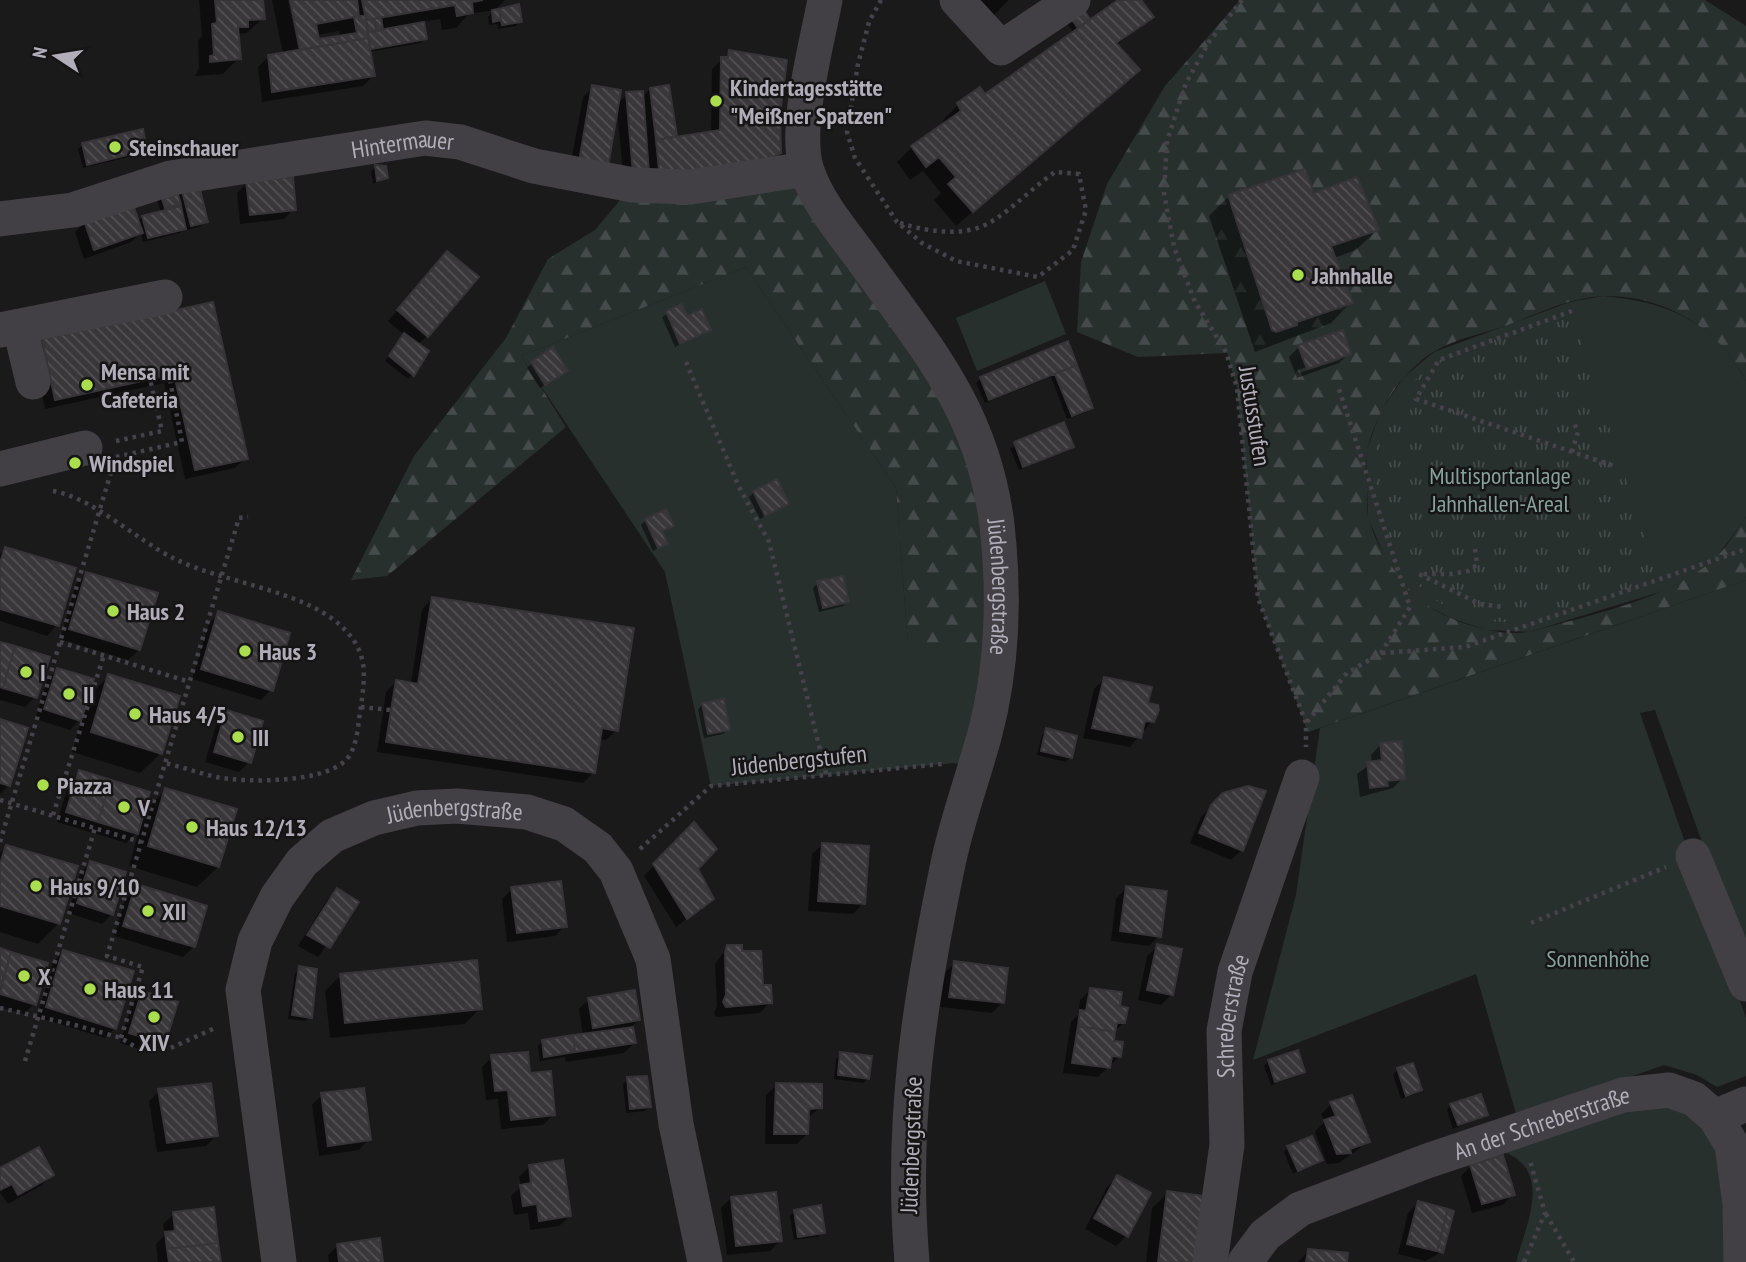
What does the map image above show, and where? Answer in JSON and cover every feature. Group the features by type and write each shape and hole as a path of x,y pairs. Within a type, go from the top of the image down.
{"street":[{"name":"Jüdenbergstraße","path":"825,0 804,129 806,170 822,201 939,364 966,411 984,460 996,519 1002,580 1002,644 975,767 950,855 915,1044 907,1126 907,1198 912,1262"},
{"path":"957,0 1001,48 1073,0"},
{"name":"Hintermauer","path":"0,219 73,210 171,178 425,138 460,142 534,166 633,185 691,187 806,170"},
{"path":"8,328 165,297"},
{"path":"8,328 22,336 33,382"},
{"path":"0,469 85,448"},
{"name":"Schreberstraße","path":"1210,1262 1227,1145 1224,1031 1235,972 1302,777"},
{"name":"Jüdenbergstraße","path":"279,1262 243,989 255,941 277,897 302,862 332,836 374,818 417,808 457,806 527,812 564,824 598,848 616,871 653,959 676,1124 705,1262"},
{"path":"1693,856 1746,984"},
{"name":"An der Schreberstraße","path":"1245,1262 1265,1235 1300,1209 1427,1161 1623,1095 1669,1090 1731,1110 1731,1145 1740,1204 1741,1262"}],"path":[{"path":"881,0 869,22 858,64 847,132 855,158 897,222 922,243 956,261 1038,277 1073,250 1086,210 1079,174 1055,172 989,223 967,230 920,230 897,222"},
{"name":"Justusstufen","path":"1242,0 1209,42 1186,82 1167,141 1164,193 1174,247 1195,302 1227,352 1237,388 1258,598 1307,723 1302,777"},
{"path":"1572,311 1439,360 1416,399 1617,467"},
{"path":"686,362 739,487 769,542 826,774"},
{"path":"0,842 116,458 182,442 169,375"},
{"path":"133,437 162,430 150,379"},
{"path":"1338,386 1410,607 1381,653"},
{"path":"1572,452 1578,432 1574,423"},
{"path":"46,490 58,492 99,513 173,558 222,578 304,603 331,616 348,633 360,651 366,672 355,742 346,760 327,771 264,780 218,777 165,763"},
{"path":"121,1038 143,967 107,956 239,519 248,517"},
{"path":"1475,549 1477,565 1468,571 1419,574 1454,594 1480,604 1504,607"},
{"path":"1307,723 1347,673 1381,653 1465,647 1746,549"},
{"path":"60,642 190,682"},
{"path":"53,815 104,655"},
{"path":"361,707 390,710"},
{"name":"Jüdenbergstufen","path":"616,871 712,786 953,763 975,767"},
{"path":"0,800 141,842"},
{"path":"25,1061 95,828"},
{"path":"1531,923 1693,856"},
{"path":"0,1008 121,1038 139,1049 163,1051 246,1016"},
{"path":"1510,1135 1528,1155 1545,1213 1574,1262"},
{"path":"1524,1262 1545,1213"}],"green space":[{"path":"1240,0 1705,0 1746,26 1746,381 1721,345 1688,318 1668,308 1626,297 1579,299 1450,343 1421,361 1400,383 1383,408 1371,436 1366,464 1368,516 1376,540 1386,558 1422,602 1468,625 1503,632 1533,631 1604,612 1652,595 1696,573 1719,555 1746,517 1746,580 1308,732 1258,598 1237,388 1227,353 1138,357 1077,332 1081,262 1107,184 1165,86"},
{"path":"806,169 966,411 1002,644 908,644 896,488 746,267 521,356 566,427 387,576 351,580 414,456 506,338 548,259 595,230 633,185"},
{"path":"746,267 896,488 908,644 1002,644 975,767 953,763 711,786 665,572 521,356"},
{"path":"1045,281 1066,334 977,371 956,318"},
{"name":"Multisportanlage Jahnhallen-Areal","path":"1603,296 1648,303 1687,318 1704,329 1734,361 1746,381 1746,517 1716,558 1691,577 1663,591 1529,632 1486,630 1451,618 1420,602 1388,564 1368,518 1366,453 1380,412 1404,377 1434,352 1570,302"},
{"name":"Multisportanlage Jahnhallen-Areal","path":"1572,311 1659,582 1576,610 1532,620 1490,621 1462,614 1438,601 1417,584 1400,562 1387,538 1375,484 1375,456 1382,428 1406,390 1438,361"},
{"name":"Sonnenhöhe","path":"1746,580 1746,966 1655,710 1640,713 1746,1018 1746,1076 1717,1087 1697,1075 1664,1065 1517,1117 1476,974 1253,1060 1296,895 1320,728"},
{"path":"1623,1095 1715,1117 1741,1262 1516,1262 1531,1207 1531,1180 1526,1168 1516,1158 1486,1144"}],"building":[{"path":"215,0 263,0 265,19 248,20 248,27 238,27 241,59 210,62 210,56 214,55 212,24 217,23"},
{"path":"290,0 357,0 359,16 365,15 368,38 300,50","holes":["354,17 357,33 319,39 316,24"]},
{"path":"362,0 483,0 472,2 473,13 457,16 455,5 366,20"},
{"path":"1058,0 1077,0 1090,19 1078,28"},
{"path":"1118,0 1141,0 1154,17 1116,43 1140,70 973,212 948,184 956,177 939,157 926,167 911,146 961,111 957,103 980,87 985,94"},
{"path":"519,4 522,22 502,25 499,9"},
{"path":"499,9 501,20 493,22 492,10"},
{"path":"381,17 383,30 376,31 374,19"},
{"path":"374,19 376,31 368,32 366,20"},
{"path":"424,22 427,39 371,49 368,32"},
{"path":"368,38 375,76 272,92 268,55"},
{"path":"729,50 787,60 780,114 781,153 755,165 660,180 656,140 720,130 721,57 728,57"},
{"path":"592,85 621,90 607,173 578,168"},
{"path":"669,85 677,136 656,140 650,88"},
{"path":"643,91 649,173 633,174 626,92"},
{"name":"Steinschauer","path":"143,129 147,150 87,165 82,143"},
{"path":"375,165 386,166 388,178 377,181"},
{"name":"Jahnhalle","path":"1305,169 1314,193 1357,177 1379,230 1331,246 1353,303 1276,332 1272,330 1228,195"},
{"path":"293,177 296,210 250,215 246,181"},
{"path":"198,181 208,222 191,226 180,183"},
{"path":"175,185 181,204 165,208 162,199 175,195"},
{"path":"132,202 143,233 94,250 84,220"},
{"path":"181,206 186,229 148,238 142,216"},
{"path":"447,251 479,277 428,337 397,310"},
{"name":"Mensa mit Cafeteria","path":"213,302 248,459 195,470 174,374 55,400 42,339"},
{"path":"682,304 687,316 702,309 711,330 680,344 666,311"},
{"path":"1343,330 1351,354 1307,369 1298,345"},
{"path":"404,333 429,351 414,376 389,356"},
{"path":"1068,341 1077,365 989,400 980,377"},
{"path":"553,347 568,371 545,385 531,362"},
{"path":"1077,365 1093,408 1072,416 1055,374"},
{"path":"1064,422 1074,447 1023,467 1014,442"},
{"path":"777,479 789,504 765,516 753,491"},
{"path":"666,509 674,526 662,531 668,544 658,548 645,519"},
{"path":"5,547 76,568 59,626 0,609 0,563"},
{"name":"Haus 2","path":"86,572 158,593 140,650 69,629"},
{"path":"843,576 849,602 823,608 817,581"},
{"path":"432,597 634,628 618,731 602,728 595,773 386,742 396,680 418,684"},
{"name":"Haus 3","path":"218,611 290,633 273,691 201,669"},
{"path":"0,642 15,646 3,688 0,687"},
{"name":"I","path":"15,646 50,657 37,698 3,688"},
{"name":"II","path":"57,668 94,679 81,721 44,709"},
{"name":"Haus 4/5","path":"108,674 180,696 162,754 91,732"},
{"path":"1104,677 1152,687 1148,703 1158,705 1159,710 1154,722 1145,721 1141,738 1092,728"},
{"path":"724,699 730,730 708,734 702,703"},
{"name":"III","path":"226,710 263,721 251,763 214,752"},
{"path":"0,719 28,728 10,786 0,783"},
{"path":"1046,728 1077,736 1072,758 1041,751"},
{"path":"1402,741 1405,779 1387,781 1388,786 1370,788 1367,762 1382,760 1380,743"},
{"path":"79,770 111,780 98,822 66,812"},
{"name":"V","path":"111,780 150,792 138,834 98,822"},
{"path":"1248,786 1266,791 1243,851 1199,833 1211,805 1223,793"},
{"name":"Haus 12/13","path":"165,788 237,809 219,867 148,846"},
{"path":"694,822 717,849 698,869 714,899 687,919 653,864"},
{"path":"822,843 869,846 865,904 818,901"},
{"name":"Haus 9/10","path":"6,845 78,866 60,924 0,906 0,864"},
{"path":"90,861 126,872 113,915 77,903"},
{"path":"561,881 567,927 517,933 511,887"},
{"name":"XII","path":"136,884 172,895 160,937 123,926"},
{"path":"1126,886 1167,891 1161,937 1120,931"},
{"path":"337,888 359,902 330,948 307,935"},
{"path":"172,895 207,906 195,947 160,937"},
{"path":"1157,944 1182,949 1173,995 1147,990"},
{"path":"727,945 742,945 742,951 761,951 763,985 771,985 772,1003 726,1007 723,1002 726,995"},
{"path":"0,948 11,952 0,988"},
{"name":"Haus 11","path":"63,950 134,971 116,1029 46,1007"},
{"name":"X","path":"11,952 48,963 36,1005 0,994"},
{"path":"477,960 482,1009 345,1023 340,974"},
{"path":"954,961 1008,968 1004,1003 949,997"},
{"path":"299,966 317,969 312,1018 292,1015"},
{"path":"1090,988 1122,992 1120,1006 1128,1008 1125,1023 1117,1023 1115,1032 1078,1026 1080,1010 1086,1011"},
{"path":"635,990 640,1020 593,1028 588,998"},
{"name":"XIV","path":"142,991 178,1002 165,1044 129,1033"},
{"path":"1078,1026 1115,1032 1114,1041 1123,1042 1121,1057 1112,1056 1110,1068 1072,1063"},
{"path":"633,1027 636,1043 575,1052 573,1035"},
{"path":"573,1035 575,1052 544,1057 542,1040"},
{"path":"1298,1050 1305,1072 1275,1082 1268,1060"},
{"path":"528,1052 530,1073 551,1071 555,1115 511,1120 508,1090 495,1091 491,1055"},
{"path":"840,1052 872,1056 869,1079 838,1075"},
{"path":"1413,1063 1422,1090 1406,1096 1397,1068"},
{"path":"647,1076 651,1107 630,1109 627,1077"},
{"path":"211,1083 218,1136 167,1143 158,1089"},
{"path":"776,1083 822,1084 822,1108 809,1109 808,1134 774,1134"},
{"path":"364,1088 371,1140 328,1146 321,1093"},
{"path":"1481,1094 1488,1115 1458,1125 1450,1104"},
{"path":"1352,1095 1370,1142 1350,1149 1351,1153 1337,1154 1324,1120 1336,1116 1330,1102"},
{"path":"1312,1136 1323,1160 1298,1171 1287,1146"},
{"path":"39,1147 54,1175 18,1195 12,1184 0,1190 0,1168"},
{"path":"1503,1155 1515,1195 1482,1204 1470,1165"},
{"path":"563,1160 571,1216 539,1221 537,1204 523,1206 520,1185 531,1183 529,1165"},
{"path":"1117,1175 1151,1193 1128,1237 1094,1218"},
{"path":"1167,1191 1211,1197 1203,1262 1158,1262"},
{"path":"776,1192 782,1241 736,1246 731,1197"},
{"path":"1418,1201 1448,1209 1437,1251 1407,1244"},
{"path":"821,1205 825,1233 798,1237 794,1210"},
{"path":"214,1207 218,1243 167,1249 165,1232 175,1231 173,1212"},
{"path":"1448,1209 1454,1211 1443,1253 1437,1251"},
{"path":"380,1238 383,1262 339,1262 337,1244"},
{"path":"218,1243 221,1262 169,1262 167,1249"},
{"path":"1308,1249 1348,1253 1347,1262 1306,1262"}],"place":[{"name":"Kindertagesstätte \"Meißner Spatzen\"","path":"716,101"},
{"name":"Steinschauer","path":"115,147"},
{"name":"Jahnhalle","path":"1298,275"},
{"name":"Mensa mit Cafeteria","path":"87,385"},
{"name":"Windspiel","path":"75,463"},
{"name":"Haus 2","path":"113,611"},
{"name":"Haus 3","path":"245,651"},
{"name":"I","path":"26,672"},
{"name":"II","path":"69,694"},
{"name":"Haus 4/5","path":"135,714"},
{"name":"III","path":"238,737"},
{"name":"Piazza","path":"43,785"},
{"name":"V","path":"124,807"},
{"name":"Haus 12/13","path":"192,827"},
{"name":"Haus 9/10","path":"36,886"},
{"name":"XII","path":"148,911"},
{"name":"X","path":"24,976"},
{"name":"Haus 11","path":"90,989"},
{"name":"XIV","path":"154,1017"}]}
